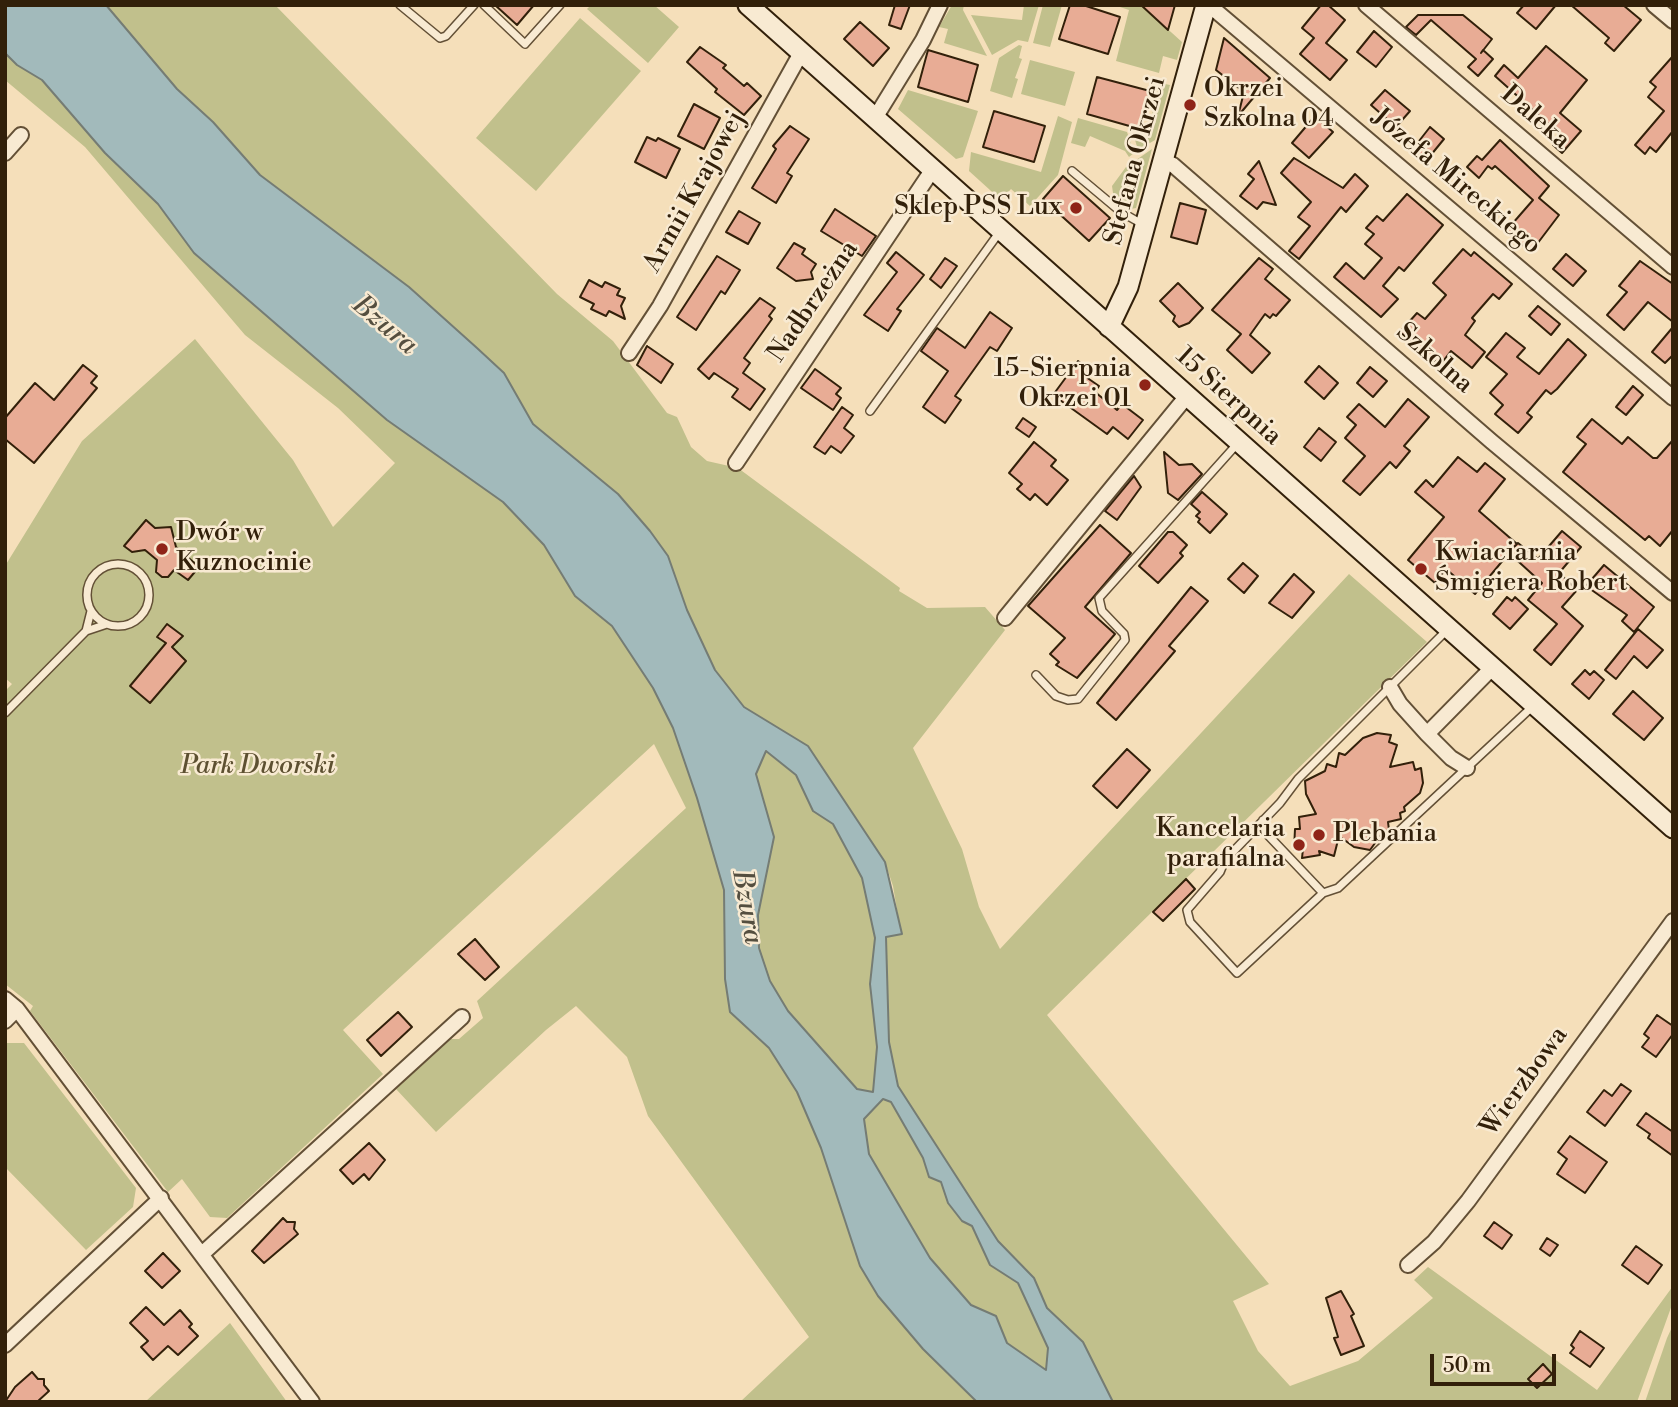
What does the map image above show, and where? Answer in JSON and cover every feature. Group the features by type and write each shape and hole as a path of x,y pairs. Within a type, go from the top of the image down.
{"street":[{"name":"15 Sierpnia","path":"748,5 1673,828"},
{"path":"875,118 923,40 940,5"},
{"name":"Daleka","path":"1366,5 1673,267"},
{"path":"1654,5 1673,21"},
{"name":"Stefana Okrzei","path":"1109,327 1128,287 1206,6"},
{"name":"Józefa Mireckiego","path":"1206,6 1216,11 1673,398"},
{"name":"Armii Krajowej","path":"629,354 660,306 801,53"},
{"path":"5,153 21,135"},
{"name":"Szkolna","path":"1164,161 1173,165 1491,441 1673,593"},
{"name":"Nadbrzeżna","path":"736,463 933,169"},
{"path":"1005,618 1187,396"},
{"path":"1427,734 1492,668"},
{"path":"1390,688 1400,704 1427,734 1451,758 1467,768"},
{"name":"Wierzbowa","path":"1408,1265 1434,1242 1468,1201 1673,921"},
{"path":"5,999 18,1009 312,1402"},
{"path":"5,1021 18,1009"},
{"path":"202,1255 462,1017"},
{"path":"5,1345 161,1198"}],"lane":[{"path":"400,5 440,38 446,36 474,5"},
{"path":"484,5 525,44 560,5"},
{"path":"1072,171 1121,212 1146,226"},
{"path":"870,411 1001,230"},
{"path":"1036,675 1056,696 1068,700 1078,699 1125,640 1124,634 1102,611 1100,598 1239,442"},
{"path":"5,713 86,631 107,624 127,625 144,613 150,594 144,575 135,568 115,563 96,572 87,591 92,611 86,631"},
{"path":"92,611 107,624"},
{"path":"1448,629 1298,779 1225,860 1220,872 1186,910 1190,922 1237,973 1324,893 1338,888 1534,705"},
{"path":"1263,820 1265,832 1324,893"}],"green space":[{"path":"106,5 275,5 557,294 613,341 667,413 677,417 691,447 707,461 738,468 900,588 899,591 927,608 985,607 1005,630 913,748 962,849 979,907 1000,949 1349,574 1427,642 1047,1015 1269,1284 1233,1301 1258,1351 1290,1386 1358,1361 1433,1298 1414,1280 1428,1267 1597,1390 1673,1286 1673,1302 1637,1402 1113,1402 1083,1342 1047,1308 1034,1278 998,1241 898,1086 889,1042 886,936 901,934 893,886 885,862 808,746 744,707 715,670 687,610 668,556 618,494 533,424 504,373 409,287 260,176 213,122 177,89"},
{"path":"591,5 654,5 679,27 648,63 587,9"},
{"path":"952,5 964,5 963,10 987,56 944,43 948,29 939,27"},
{"path":"1024,5 1039,5 1028,42 1018,40 992,55 971,15 1022,20"},
{"path":"1043,5 1062,5 1050,47 1033,43"},
{"path":"1114,5 1141,5 1182,42 1177,60 1163,56 1159,73 1116,61 1129,10"},
{"path":"580,18 641,71 536,191 476,138"},
{"path":"1019,45 1022,46 1019,58 1022,59 1012,98 990,91 999,58"},
{"name":"Park Dworski","path":"5,53 17,65 42,80 105,153 158,204 194,253 387,420 503,502 544,545 575,596 612,626 653,688 673,728 697,798 724,890 725,979 730,1012 769,1048 797,1092 821,1148 860,1266 878,1296 923,1349 977,1402 740,1402 809,1337 648,1116 627,1057 576,1006 546,1030 436,1132 396,1089 451,1039 459,1039 483,1018 477,1001 686,808 654,744 343,1030 383,1074 227,1218 210,1217 182,1179 168,1192 30,1011 33,1006 5,984 5,691 12,684 5,678 5,566 82,441 195,339 293,460 333,527 395,463 338,408 245,335 85,147 5,80"},
{"path":"1030,60 1075,72 1065,106 1021,94"},
{"path":"1160,83 1170,85 1155,140 1138,150 1133,133 1146,137"},
{"path":"908,90 978,111 963,157 956,159 898,109"},
{"path":"1058,116 1072,122 1058,175 1030,206 1011,189 1001,200 969,171 971,152 1041,172"},
{"path":"1078,118 1127,132 1134,153 1129,157 1125,151 1090,136 1085,147 1071,143"},
{"path":"1152,149 1136,208 1125,210 1114,200 1112,186 1126,167"},
{"path":"766,751 796,775 813,811 833,824 862,878 875,938 870,984 877,1047 874,1092 857,1089 788,1011 770,981 759,948 758,915 774,837 756,774"},
{"path":"5,1043 24,1043 136,1188 133,1207 86,1250 5,1167"},
{"path":"883,1099 891,1102 923,1158 929,1177 941,1182 948,1203 962,1221 972,1226 990,1265 1018,1283 1048,1348 1046,1371 1007,1343 996,1316 971,1305 930,1258 869,1154 864,1119"},
{"path":"230,1323 287,1402 145,1402"},
{"path":"1673,1325 1673,1402 1645,1402 1667,1338"}],"water":[{"name":"Bzura","path":"5,5 106,5 177,89 213,122 260,175 409,287 477,348 504,373 533,424 618,494 650,531 668,556 687,610 715,670 744,707 808,746 885,862 902,934 886,937 889,1042 898,1086 998,1241 1034,1278 1047,1308 1083,1342 1113,1402 977,1402 923,1349 878,1296 860,1266 821,1148 797,1092 769,1048 730,1012 725,979 724,890 697,798 673,728 653,688 612,626 575,596 544,545 503,502 387,420 194,253 158,204 105,153 42,80 17,65 5,53","holes":["766,751 796,775 813,811 833,824 862,878 875,938 870,984 877,1047 873,1092 857,1089 788,1011 770,981 759,948 758,915 774,837 756,774","883,1099 891,1102 923,1158 929,1177 941,1182 948,1203 962,1221 972,1226 990,1265 1018,1283 1048,1348 1046,1370 1007,1343 996,1316 971,1305 930,1258 869,1154 864,1119"]}],"building":[{"path":"495,5 534,5 517,25"},
{"path":"895,5 910,5 901,29 889,25"},
{"path":"1070,5 1083,5 1120,17 1108,54 1059,39"},
{"path":"1141,5 1175,5 1168,30"},
{"path":"1321,5 1328,5 1345,20 1326,43 1347,60 1330,80 1300,54 1314,38 1302,28"},
{"path":"1524,5 1556,5 1536,29 1517,13"},
{"path":"1571,5 1623,5 1641,20 1614,51 1605,43 1609,38"},
{"path":"1418,15 1463,15 1492,39 1483,50 1493,59 1478,76 1468,67 1476,59 1431,20 1416,35 1406,27"},
{"path":"860,22 889,48 873,66 844,39"},
{"path":"1374,31 1392,47 1376,67 1357,52"},
{"path":"1224,38 1270,78 1238,116 1244,92 1216,70"},
{"path":"1546,46 1587,80 1560,113 1581,131 1562,153 1553,145 1561,135 1495,76 1504,65 1518,78"},
{"path":"700,47 726,65 723,68 744,86 747,83 761,96 744,115 715,92 717,89 687,62"},
{"path":"928,50 978,65 968,102 918,87"},
{"path":"1673,56 1673,131 1656,152 1650,147 1645,154 1635,145 1664,111 1648,97 1656,87 1650,82"},
{"path":"1097,77 1150,91 1140,129 1087,114"},
{"path":"1385,90 1410,111 1396,127 1371,105"},
{"path":"694,104 720,118 704,149 678,136"},
{"path":"994,111 1045,126 1034,162 983,147"},
{"path":"1315,116 1333,132 1309,158 1292,143"},
{"path":"790,126 809,139 787,173 792,176 776,203 752,188 776,149 773,146"},
{"path":"1430,127 1444,139 1426,161 1412,150"},
{"path":"647,137 656,141 658,138 680,149 666,178 635,162"},
{"path":"1500,140 1549,186 1539,198 1559,215 1531,252 1506,231 1533,200 1495,166 1492,169 1488,166 1479,178 1467,167 1477,156 1482,160"},
{"path":"1294,158 1343,188 1355,174 1368,186 1346,212 1341,207 1299,259 1289,251 1310,226 1298,217 1311,202 1281,173"},
{"path":"1259,161 1276,205 1263,202 1257,209 1240,196 1254,179 1248,174"},
{"name":"Sklep PSS Lux","path":"1063,176 1110,218 1089,241 1043,199"},
{"path":"1407,194 1443,225 1404,271 1399,267 1383,286 1398,299 1381,317 1334,277 1346,263 1364,279 1382,258 1365,244 1374,234 1366,228 1377,216 1383,221"},
{"path":"1180,203 1206,210 1197,244 1171,237"},
{"path":"835,209 876,236 862,256 821,231"},
{"path":"739,211 760,223 748,244 726,232"},
{"path":"794,243 805,249 802,254 816,264 811,272 813,279 796,281 777,268"},
{"path":"1463,249 1471,256 1474,252 1512,284 1499,299 1493,294 1472,318 1475,321 1465,335 1485,352 1472,368 1451,351 1440,365 1400,332 1417,313 1425,319 1446,295 1433,283"},
{"path":"896,252 924,275 897,309 901,311 888,331 864,315 897,272 887,263"},
{"path":"1566,254 1586,271 1573,286 1553,269"},
{"path":"717,256 740,270 725,294 721,291 696,330 677,317"},
{"path":"945,258 957,266 941,288 930,279"},
{"path":"1259,258 1273,269 1265,279 1290,300 1276,316 1273,314 1270,318 1265,314 1250,335 1270,353 1252,373 1227,350 1241,334 1212,310"},
{"path":"1640,261 1673,284 1673,322 1648,302 1624,330 1607,315 1627,292 1619,286"},
{"path":"589,280 602,287 605,282 620,289 617,295 625,298 621,306 625,319 609,311 606,316 591,309 594,304 580,297"},
{"path":"1178,283 1203,308 1189,323 1179,327 1173,321 1175,316 1160,301"},
{"path":"760,298 775,308 769,316 772,319 744,358 750,363 743,373 765,389 750,410 732,397 738,389 714,373 709,379 698,369"},
{"path":"1538,306 1560,324 1551,335 1529,316"},
{"path":"990,312 1012,328 997,351 990,347 955,396 961,400 945,423 923,407 948,371 921,351 937,328 965,348"},
{"path":"1673,327 1673,355 1665,363 1652,352"},
{"path":"1506,333 1525,348 1517,357 1539,374 1568,339 1586,355 1557,389 1551,394 1546,390 1527,413 1532,417 1518,433 1495,414 1503,405 1490,393 1507,374 1486,357"},
{"path":"647,346 673,364 661,383 637,365"},
{"path":"1078,361 1091,371 1086,377 1099,386 1095,392 1117,410 1122,404 1143,420 1128,439 1113,427 1107,434 1053,395"},
{"path":"83,365 97,376 91,383 97,388 34,463 5,439 5,418 35,383 54,400"},
{"path":"1319,366 1338,383 1324,399 1305,382"},
{"path":"1370,367 1387,381 1373,397 1357,383"},
{"path":"815,369 841,388 836,394 841,398 833,410 801,388"},
{"path":"1633,386 1643,395 1626,415 1616,407"},
{"path":"1408,399 1429,417 1404,446 1410,451 1396,468 1390,462 1360,495 1343,481 1365,456 1345,438 1356,425 1347,417 1359,404 1385,427"},
{"path":"842,407 853,415 844,428 854,436 841,453 831,446 825,454 814,447"},
{"path":"1023,418 1036,427 1029,437 1016,428"},
{"path":"1592,419 1622,444 1628,437 1653,458 1657,458 1673,440 1673,530 1660,546 1649,536 1645,540 1563,472 1586,444 1577,437"},
{"path":"1319,428 1336,442 1321,461 1304,447"},
{"path":"1034,442 1056,460 1051,466 1068,480 1047,505 1035,494 1030,500 1017,489 1022,484 1009,473"},
{"path":"1164,452 1179,465 1192,464 1202,474 1178,500 1168,493"},
{"path":"1458,457 1477,472 1485,463 1505,479 1479,511 1517,544 1538,559 1562,531 1581,547 1559,573 1577,590 1562,607 1583,626 1551,665 1534,650 1557,624 1528,600 1542,583 1509,553 1475,594 1446,569 1435,583 1408,560 1444,517 1415,492 1426,480 1433,487"},
{"path":"1134,476 1141,487 1117,520 1105,511"},
{"path":"1202,492 1227,514 1210,533 1198,522 1200,519 1196,516 1200,512 1191,504"},
{"name":"Dwór w Kuznocinie","path":"146,520 155,528 171,527 176,547 199,567 188,580 174,570 168,577 162,577 156,572 157,560 145,550 132,552 124,546"},
{"path":"1100,525 1131,553 1085,607 1115,634 1077,678 1056,665 1059,662 1050,654 1065,638 1028,606"},
{"path":"1168,532 1173,532 1187,545 1180,553 1183,556 1158,583 1139,566"},
{"path":"1243,563 1258,576 1244,593 1228,579"},
{"path":"1604,565 1654,607 1634,632 1622,621 1627,615 1586,586"},
{"path":"1294,574 1314,592 1292,618 1269,603"},
{"path":"1191,587 1208,601 1169,646 1175,651 1116,720 1097,703"},
{"path":"1507,597 1512,601 1515,597 1528,609 1510,629 1493,614"},
{"path":"167,624 183,636 172,647 186,661 150,703 130,686 166,643 157,637"},
{"path":"1638,629 1663,650 1647,668 1634,656 1616,679 1605,670"},
{"path":"1585,670 1590,675 1594,671 1604,680 1589,699 1572,684"},
{"path":"1633,691 1663,718 1644,740 1613,714"},
{"path":"1377,733 1391,735 1389,742 1397,745 1390,767 1413,762 1415,770 1421,768 1423,783 1420,793 1404,807 1405,811 1400,813 1401,819 1388,822 1389,830 1383,832 1370,850 1354,847 1339,836 1334,856 1319,851 1320,855 1302,858 1303,849 1294,850 1295,829 1300,829 1299,817 1316,814 1306,794 1305,781 1325,771 1327,764 1336,767 1339,753 1345,755 1363,738"},
{"path":"1127,749 1150,770 1117,808 1093,786"},
{"path":"1186,879 1195,889 1163,921 1153,912"},
{"path":"475,939 499,967 485,980 458,954"},
{"path":"398,1012 412,1027 381,1056 367,1040"},
{"path":"1657,1015 1673,1026 1673,1034 1656,1057 1642,1047 1649,1038 1644,1034"},
{"path":"1621,1084 1631,1091 1605,1126 1587,1112 1604,1090 1612,1096"},
{"path":"1646,1113 1673,1132 1673,1156 1648,1138 1650,1134 1637,1125"},
{"path":"1570,1136 1607,1162 1585,1193 1557,1174 1567,1159 1558,1152"},
{"path":"369,1143 385,1160 369,1180 364,1174 353,1184 340,1170"},
{"path":"283,1218 287,1222 295,1222 294,1229 298,1234 264,1263 252,1251"},
{"path":"1494,1222 1512,1235 1502,1249 1484,1236"},
{"path":"1547,1238 1558,1245 1550,1256 1540,1249"},
{"path":"1636,1246 1662,1265 1648,1284 1622,1265"},
{"path":"163,1253 180,1271 162,1288 145,1271"},
{"path":"1341,1291 1354,1314 1351,1316 1364,1346 1341,1355 1334,1338 1338,1337 1326,1298"},
{"path":"146,1307 164,1325 180,1310 192,1324 189,1327 198,1336 178,1355 168,1346 153,1360 141,1347 148,1341 130,1323"},
{"path":"1580,1331 1604,1348 1590,1367 1570,1353 1574,1348 1571,1345"},
{"path":"1543,1364 1552,1374 1537,1388 1528,1379"},
{"path":"32,1372 38,1379 44,1379 44,1385 49,1391 37,1402 5,1402 15,1387"}],"place":[{"name":"Okrzei Szkolna 04","path":"1190,105"},
{"name":"Sklep PSS Lux","path":"1076,208"},
{"name":"15-Sierpnia Okrzei 01","path":"1145,385"},
{"name":"Dwór w Kuznocinie","path":"162,549"},
{"name":"Kwiaciarnia Śmigiera Robert","path":"1421,569"},
{"name":"Plebania","path":"1319,835"},
{"name":"Kancelaria parafialna","path":"1299,845"}]}
